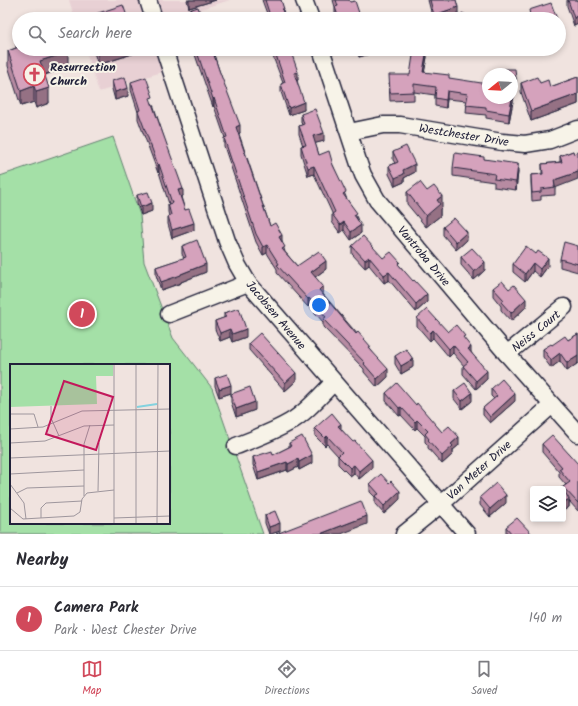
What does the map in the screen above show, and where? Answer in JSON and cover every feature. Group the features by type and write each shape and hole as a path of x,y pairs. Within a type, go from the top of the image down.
{"street":[{"path":"148,0 152,12"},
{"path":"304,0 308,12"},
{"name":"Jacobsen Avenue","path":"166,56 227,240 237,264 248,284 467,534"},
{"name":"Vantroba Drive","path":"323,56 363,175 377,200 507,354 578,434"},
{"name":"Westchester Drive","path":"349,132 383,125 400,125 502,142 525,144 550,140 578,130"},
{"path":"169,314 248,284"},
{"name":"Neiss Court","path":"507,354 564,307"},
{"path":"236,446 290,422 311,406 334,382"},
{"name":"Van Meter Drive","path":"404,534 441,504 552,405"}],"shaded area":[{"path":"69,0 230,0 191,12 73,12"},
{"path":"87,56 166,56 171,69 99,92"}],"green space":[{"path":"113,137 140,215 144,262 173,338 212,388 263,534 0,534 0,176"}],"building":[{"path":"265,0 281,0 284,9 282,9 283,12 269,12"},
{"path":"336,0 349,0 350,2 355,1 359,12 337,12 335,7 338,6"},
{"path":"430,0 456,0 458,7 443,12 433,12"},
{"path":"568,0 578,0 578,16 574,18"},
{"path":"551,3 554,12 529,12 529,10"},
{"path":"123,5 126,12 101,12"},
{"path":"198,7 200,12 183,12"},
{"path":"12,50 12,56 56,56 40,61 49,88 36,92 34,86 21,91 8,51"},
{"path":"198,56 214,56 240,125 236,127 270,226 275,223 282,235 279,237 285,247 282,249 297,266 319,251 326,261 311,272 323,286 319,290 356,334 358,332 371,347 369,348 388,369 377,379 364,364 365,363 323,319 326,317 277,265 279,264 267,245 263,247 256,234 224,138 227,137 214,98 213,99"},
{"path":"276,56 292,56 298,72 294,73 304,102 289,108 281,84 285,82"},
{"path":"413,56 426,56 423,72 449,75 449,78 482,83 482,104 511,104 509,114 486,110 486,107 466,105 468,94 447,91 446,100 435,98 436,87 414,84 414,92 390,93 389,75 410,75"},
{"path":"125,77 128,88 115,92 112,81"},
{"path":"146,77 153,97 150,98 183,189 178,190 185,210 189,209 194,223 172,230 168,216 171,215 168,204 172,203 159,164 158,165 138,111 140,110 131,82"},
{"path":"537,77 540,83 548,80 550,87 578,77 578,94 531,111 521,83"},
{"path":"315,109 324,133 313,136 319,155 329,151 333,165 346,192 343,194 357,213 354,215 361,225 351,232 344,222 340,225 332,214 335,212 314,166 308,168 301,146 306,145 299,126 304,124 301,114"},
{"path":"406,146 415,164 403,170 404,174 395,178 389,166 398,162 393,152"},
{"path":"573,151 574,154 578,152 578,172 554,180 555,187 541,189 541,192 532,193 531,175 543,174 542,164 562,162 560,156"},
{"path":"455,153 518,164 516,182 494,179 495,174 453,168"},
{"path":"420,182 427,191 434,186 442,196 437,200 440,204 426,216 407,192"},
{"path":"148,192 152,203 141,207 137,195"},
{"path":"454,218 467,232 456,242 443,227"},
{"path":"363,236 383,258 391,252 400,262 398,264 427,294 416,304 389,272 384,275 369,257 365,260 352,246"},
{"path":"197,240 206,264 161,282 156,267 186,257 182,246"},
{"path":"564,242 578,246 578,264 560,259"},
{"path":"526,246 536,254 538,251 548,258 540,269 533,263 525,274 513,264"},
{"path":"472,248 485,262 474,272 461,257"},
{"path":"502,281 509,289 514,285 526,299 511,313 501,302 504,300 493,288"},
{"path":"239,308 246,329 232,334 230,329 220,333 215,321 226,317 224,313"},
{"path":"427,309 448,332 456,325 465,336 463,337 471,347 468,349 487,371 476,381 463,366 468,362 453,345 449,349 433,330 430,333 417,318"},
{"path":"260,333 296,373 285,383 249,343"},
{"path":"578,334 578,356 567,363 560,353 551,360 543,349 565,336 568,340"},
{"path":"406,349 413,359 401,366 395,356"},
{"path":"227,374 231,385 219,389 215,378"},
{"path":"502,379 515,394 490,417 483,408 497,396 491,389"},
{"path":"397,383 416,405 417,403 442,432 449,426 459,437 451,444 453,446 442,456 428,440 429,439 425,434 428,431 417,420 415,422 401,407 399,408 386,393"},
{"path":"465,383 472,393 462,401 454,391"},
{"path":"250,387 255,402 236,409 231,394"},
{"path":"332,413 341,424 338,426 353,442 355,441 372,460 359,471 354,465 350,468 338,456 342,452 327,436 325,438 315,428"},
{"path":"552,435 578,464 578,503 566,490 566,486 564,486 570,482 559,469 562,467 542,444"},
{"path":"302,436 312,455 299,462 298,459 288,464 287,462 258,472 253,457 272,451 273,455 291,446 289,443"},
{"path":"381,474 389,483 391,481 400,491 384,506 375,496 379,494 370,484"},
{"path":"496,483 506,495 490,509 480,497"},
{"path":"566,494 569,499 566,501"},
{"path":"361,501 367,516 320,534 276,534"},
{"path":"275,511 280,523 269,527 265,515"},
{"path":"517,518 532,534 512,534 506,527"}],"place":[{"name":"Resurrection Church","path":"34,74"},
{"name":"Camera Park","path":"82,314"}]}
